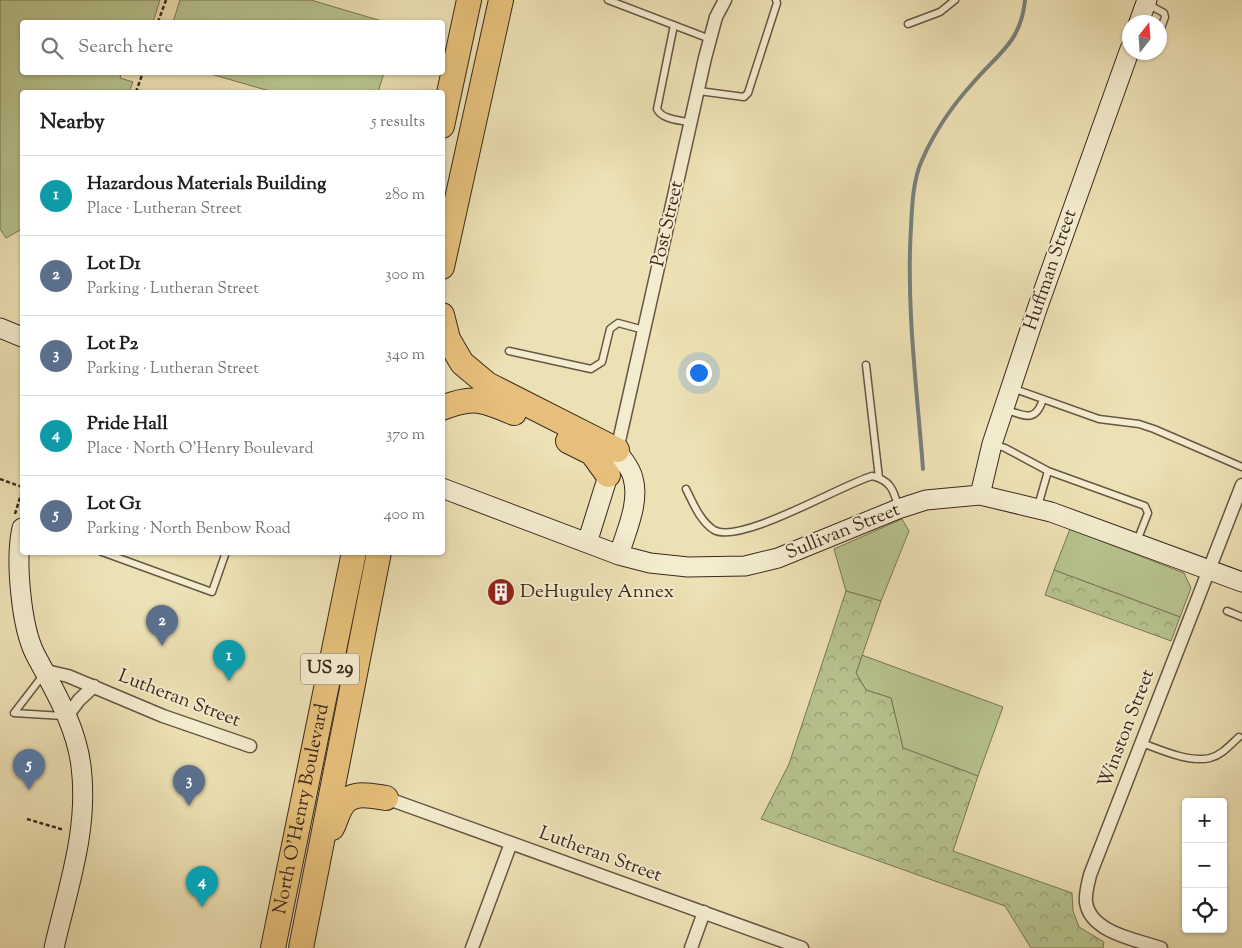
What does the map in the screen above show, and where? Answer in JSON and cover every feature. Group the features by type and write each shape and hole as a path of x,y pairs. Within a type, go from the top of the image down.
{"highway":[{"path":"445,112 469,0"},
{"path":"445,253 501,0"},
{"path":"445,327 448,339 462,364 487,384 617,450"},
{"path":"445,407 463,399 488,402 525,418 592,453 608,475"},
{"name":"North O'Henry Boulevard","path":"273,948 353,555"},
{"name":"North O'Henry Boulevard","path":"300,948 378,555"},
{"path":"342,745 350,771 362,785 386,798"},
{"path":"321,844 334,824 342,804 351,798 363,794 386,798"}],"street":[{"name":"Post Street","path":"587,543 617,450 710,39 716,17 725,0"},
{"path":"1142,15 1147,2"},
{"name":"Huffman Street","path":"980,495 992,444 1126,60"},
{"path":"0,328 20,336"},
{"path":"617,450 633,476 635,492 632,511 619,555"},
{"name":"Winston Street","path":"1161,948 1109,930 1097,923 1090,913 1086,902 1090,875 1242,485"},
{"name":"Sullivan Street","path":"445,489 619,555 650,562 688,567 745,566 778,558 898,508 933,499 980,495 1038,508 1137,542 1242,582"},
{"path":"20,537 18,571 24,611 34,653 46,671 68,716 81,764 83,797 81,840 54,948"},
{"name":"Lutheran Street","path":"46,671 68,676 163,716 250,746"},
{"name":"Lutheran Street","path":"68,716 79,700 94,686"},
{"name":"Lutheran Street","path":"386,798 802,948"},
{"path":"472,948 511,842"},
{"path":"691,948 704,912"}],"lane":[{"path":"608,0 710,39"},
{"path":"699,91 744,97 748,93 777,3 776,0"},
{"path":"908,24 940,12 955,0"},
{"path":"1147,2 1164,13 1164,15"},
{"path":"674,25 656,109 658,113 666,117 692,123"},
{"path":"509,351 591,369 602,362 610,329 618,323 644,330"},
{"path":"866,365 879,478"},
{"path":"1011,388 1099,419 1139,424 1154,429 1242,467"},
{"path":"1004,409 1027,416 1035,415 1043,399"},
{"path":"992,444 1005,448 1048,471 1145,506 1148,514 1137,542"},
{"path":"1038,508 1048,471"},
{"path":"686,489 697,511 706,522 713,529 726,533 759,525 872,476 879,478 893,489 898,508"},
{"path":"110,555 212,592 225,555"},
{"path":"1227,611 1242,617"},
{"path":"46,671 14,713 68,716"},
{"path":"1142,743 1193,758 1210,758 1224,752 1239,738"}],"path":[{"path":"159,20 166,0"},
{"path":"137,90 142,75"},
{"path":"0,478 20,487"},
{"path":"27,819 69,832"}],"green space":[{"path":"0,0 160,0 154,20 20,20 20,75 121,75 120,78 133,82 130,90 20,90 20,230 6,238 0,229"},
{"path":"180,0 311,0 378,20 174,20"},
{"path":"214,75 383,75 379,90 266,90"},
{"path":"902,519 909,531 881,601 846,591 834,549"},
{"path":"1070,529 1184,573 1191,588 1180,617 1054,570"},
{"path":"1054,570 1180,617 1171,641 1045,595"},
{"path":"846,591 881,601 856,673 866,690 891,698 903,748 978,776 953,851 1072,893 1073,911 1079,927 1104,942 1103,948 1031,948 1005,906 761,819 789,764"},
{"path":"862,655 1003,707 978,776 903,748 891,698 866,690 856,673"}],"waterway":[{"path":"923,469 910,287 912,210 917,176 927,150 951,111 965,92 1013,38 1023,15 1025,0"}],"place":[{"name":"DeHuguley Annex","path":"501,592"},
{"name":"Lot D1","path":"162,646"},
{"name":"Hazardous Materials Building","path":"229,681"},
{"name":"Lot G1","path":"29,790"},
{"name":"Lot P2","path":"189,806"},
{"name":"Pride Hall","path":"202,907"}]}
